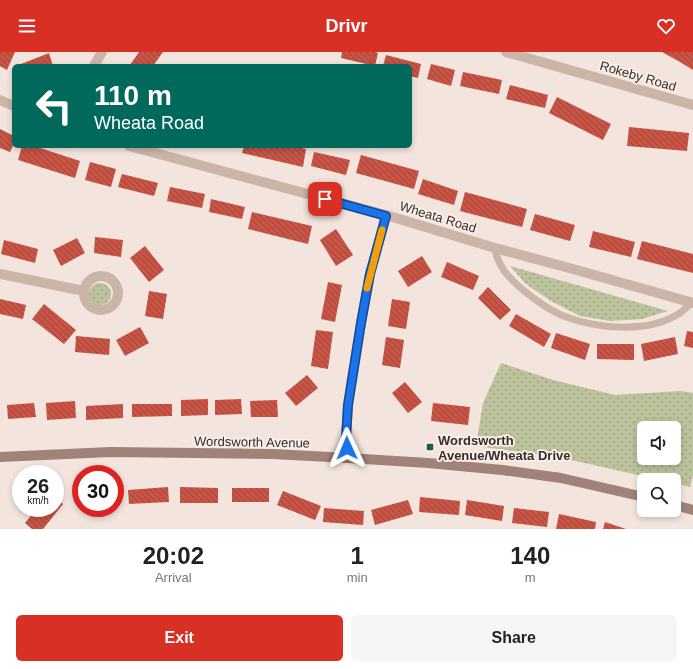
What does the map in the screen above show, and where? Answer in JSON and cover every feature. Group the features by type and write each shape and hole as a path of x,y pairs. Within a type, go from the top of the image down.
{"street":[{"path":"95,64 102,52"},
{"name":"Rokeby Road","path":"506,52 693,105"},
{"path":"0,100 12,105"},
{"name":"Wheata Road","path":"136,148 386,216 692,303"},
{"path":"348,458 346,438 348,405 359,330 370,274 386,216"},
{"path":"0,274 84,291"},
{"name":"Wordsworth Avenue","path":"0,457 118,452 273,454 348,458 428,463 502,470 561,478 637,496"},
{"path":"681,507 693,510"}],"lane":[{"path":"495,248 496,256 500,265 513,281 532,298 561,314 588,324 616,327 646,325 664,321 692,303"}],"green space":[{"path":"510,266 668,311 642,319 610,321 580,316 551,301 526,284"},
{"path":"100,283 108,286 111,294 108,302 100,305 92,302 89,294 92,286"},
{"path":"501,363 553,380 615,395 681,391 693,393 693,476 690,487 681,485 681,473 637,473 637,475 558,457 476,446 483,403"}],"building":[{"path":"0,52 15,52 7,70 0,66"},
{"path":"139,52 163,52 154,64 131,64"},
{"path":"342,52 378,53 375,64 366,64 341,58"},
{"path":"662,52 693,52 693,70 680,62"},
{"path":"49,53 52,64 21,64"},
{"path":"386,55 421,64 418,78 412,76 412,64 384,64"},
{"path":"431,64 455,70 451,86 427,79"},
{"path":"463,72 502,80 499,94 460,86"},
{"path":"510,85 548,95 545,108 506,99"},
{"path":"557,97 611,124 603,140 549,113"},
{"path":"629,127 689,133 687,151 627,146"},
{"path":"0,129 12,135 12,148 10,152 0,148"},
{"path":"21,148 40,148 80,161 75,178 18,160"},
{"path":"243,148 306,149 303,167 242,153"},
{"path":"314,152 350,160 346,175 311,166"},
{"path":"361,155 419,171 414,189 356,173"},
{"path":"90,162 116,169 111,187 85,180"},
{"path":"122,174 158,183 154,196 118,187"},
{"path":"423,179 458,191 454,205 418,194"},
{"path":"170,187 205,194 202,208 167,201"},
{"path":"465,192 527,209 522,227 460,211"},
{"path":"211,199 245,207 242,219 209,212"},
{"path":"252,212 312,226 308,244 248,229"},
{"path":"535,214 575,225 570,241 530,230"},
{"path":"336,229 353,255 336,266 320,240"},
{"path":"593,231 635,242 631,257 589,247"},
{"path":"95,237 123,240 121,257 94,253"},
{"path":"77,238 85,253 61,266 53,250"},
{"path":"4,240 38,249 35,263 1,254"},
{"path":"642,241 693,254 693,273 637,259"},
{"path":"145,246 164,270 149,282 130,258"},
{"path":"422,256 432,272 408,287 398,271"},
{"path":"447,262 479,276 473,290 441,277"},
{"path":"328,282 342,285 335,322 321,319"},
{"path":"488,287 511,310 500,320 478,298"},
{"path":"149,291 167,294 163,319 145,316"},
{"path":"0,299 26,305 23,319 0,314"},
{"path":"392,299 410,302 406,329 388,326"},
{"path":"44,304 76,330 64,344 32,319"},
{"path":"516,314 551,334 544,347 509,326"},
{"path":"140,327 149,343 125,356 116,340"},
{"path":"316,330 333,332 328,369 311,366"},
{"path":"687,331 693,332 693,348 684,346"},
{"path":"556,333 590,344 585,360 551,348"},
{"path":"76,336 110,339 109,355 75,352"},
{"path":"386,337 404,340 400,368 382,365"},
{"path":"675,337 678,354 644,361 641,344"},
{"path":"597,344 634,344 634,360 597,359"},
{"path":"307,375 318,388 296,406 285,393"},
{"path":"405,382 422,402 408,413 392,393"},
{"path":"208,399 208,415 181,416 181,400"},
{"path":"241,399 242,414 215,415 215,400"},
{"path":"277,400 278,417 251,417 250,401"},
{"path":"75,401 76,418 47,420 46,403"},
{"path":"34,403 36,417 8,419 7,405"},
{"path":"433,403 470,407 468,425 431,421"},
{"path":"123,404 123,418 86,420 86,406"},
{"path":"132,404 172,404 172,416 132,417"},
{"path":"168,487 169,502 129,504 128,490"},
{"path":"180,487 218,488 218,503 180,503"},
{"path":"232,488 269,488 269,502 232,502"},
{"path":"283,491 321,506 315,520 277,505"},
{"path":"420,497 460,501 459,515 419,512"},
{"path":"408,500 413,514 375,525 371,510"},
{"path":"467,500 504,506 502,521 465,515"},
{"path":"324,508 364,511 363,525 323,522"},
{"path":"514,508 549,512 547,527 512,523"},
{"path":"559,514 596,522 595,529 556,529"},
{"path":"30,517 53,517 43,529 32,529 25,523"},
{"path":"605,522 626,529 603,529"}],"slow traffic":[{"path":"367,288 382,230"}],"place":[{"name":"Wordsworth Avenue/Wheata Drive","path":"430,447"}],"route":[{"path":"325,199 386,216 370,274 361,323 348,405 346,438 347,448"}]}
